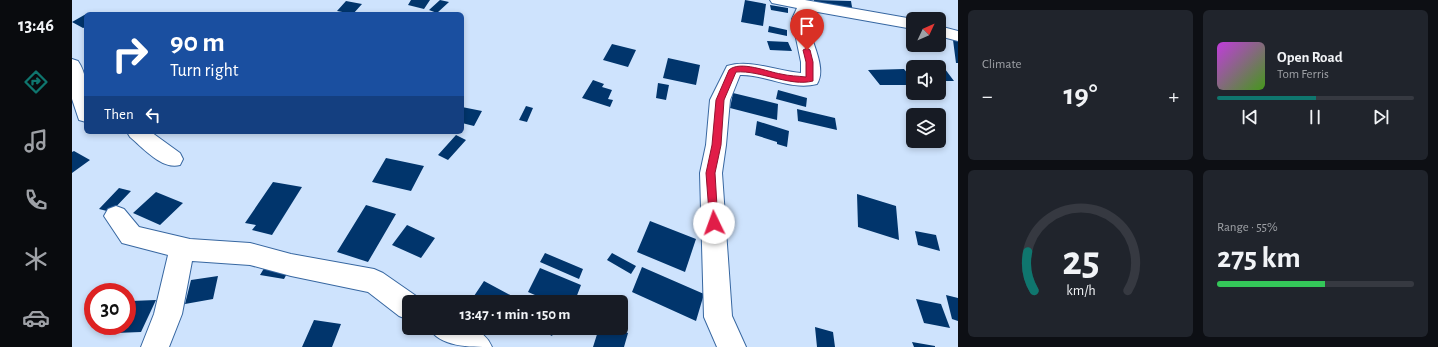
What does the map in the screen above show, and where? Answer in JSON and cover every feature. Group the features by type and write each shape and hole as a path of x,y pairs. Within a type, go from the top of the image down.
{"street":[{"path":"778,0 906,23"},
{"path":"732,347 718,317 711,173 716,145 720,100 733,70 749,69 780,77 810,80 810,62 800,19 806,6"},
{"path":"946,33 958,36"},
{"path":"72,64 84,108"},
{"path":"141,134 172,159"},
{"path":"116,216 131,236 190,250 250,254 291,265 374,282 402,302"},
{"path":"154,347 168,314 182,248"},
{"path":"455,335 478,347"}],"building":[{"path":"411,0 430,0 424,9 408,5"},
{"path":"440,0 449,2 438,12 429,10"},
{"path":"745,0 766,4 763,26 741,22"},
{"path":"814,0 851,1 853,13 814,6"},
{"path":"346,1 362,4 355,12 337,11"},
{"path":"770,5 788,8 788,13 771,10"},
{"path":"84,15 84,28 72,22"},
{"path":"769,26 787,30 787,36 768,32"},
{"path":"953,40 958,41 958,63 956,63"},
{"path":"767,41 788,42 792,51 770,50"},
{"path":"612,44 636,50 628,67 603,60"},
{"path":"668,58 700,65 696,85 663,78"},
{"path":"904,69 906,71 906,85 880,85 868,70"},
{"path":"946,70 954,81 946,81"},
{"path":"593,80 604,84 602,87 612,90 608,99 613,100 610,107 582,98"},
{"path":"658,83 669,85 666,100 656,98"},
{"path":"778,90 807,98 806,107 776,99"},
{"path":"733,93 778,104 777,120 730,108"},
{"path":"526,106 533,108 527,122 519,120"},
{"path":"464,107 482,111 474,126 464,124"},
{"path":"797,109 835,118 837,130 798,121"},
{"path":"757,121 789,131 787,147 755,135"},
{"path":"456,135 466,140 448,160 438,155"},
{"path":"74,151 90,160 72,173 72,152"},
{"path":"386,158 424,166 411,191 372,182"},
{"path":"273,182 302,187 272,235 252,230 256,225 245,223"},
{"path":"119,188 131,191 111,212 99,209"},
{"path":"156,192 183,203 160,225 133,213"},
{"path":"857,194 896,206 899,240 858,227"},
{"path":"366,205 396,214 368,262 337,252"},
{"path":"650,221 696,239 685,272 637,252"},
{"path":"407,225 435,238 421,258 392,245"},
{"path":"915,231 936,235 940,251 918,245"},
{"path":"545,253 583,269 579,279 540,262"},
{"path":"612,253 636,266 631,274 607,260"},
{"path":"266,265 290,268 284,279 260,275"},
{"path":"642,267 704,294 696,321 632,292"},
{"path":"540,268 581,285 577,295 535,295 528,292"},
{"path":"218,276 213,299 185,304 191,280"},
{"path":"484,281 510,295 475,295"},
{"path":"946,295 958,298 958,321 952,319"},
{"path":"916,299 941,304 950,328 924,323"},
{"path":"156,300 141,332 136,332 136,301"},
{"path":"314,320 341,324 332,347 302,347"},
{"path":"815,327 833,332 835,347 817,347"},
{"path":"597,335 627,335 624,347 593,347"},
{"path":"912,342 935,346 935,347 914,347"}],"route":[{"path":"714,223 711,173 716,145 720,100 733,70 749,69 780,77 810,80 810,62 807,50"}]}
